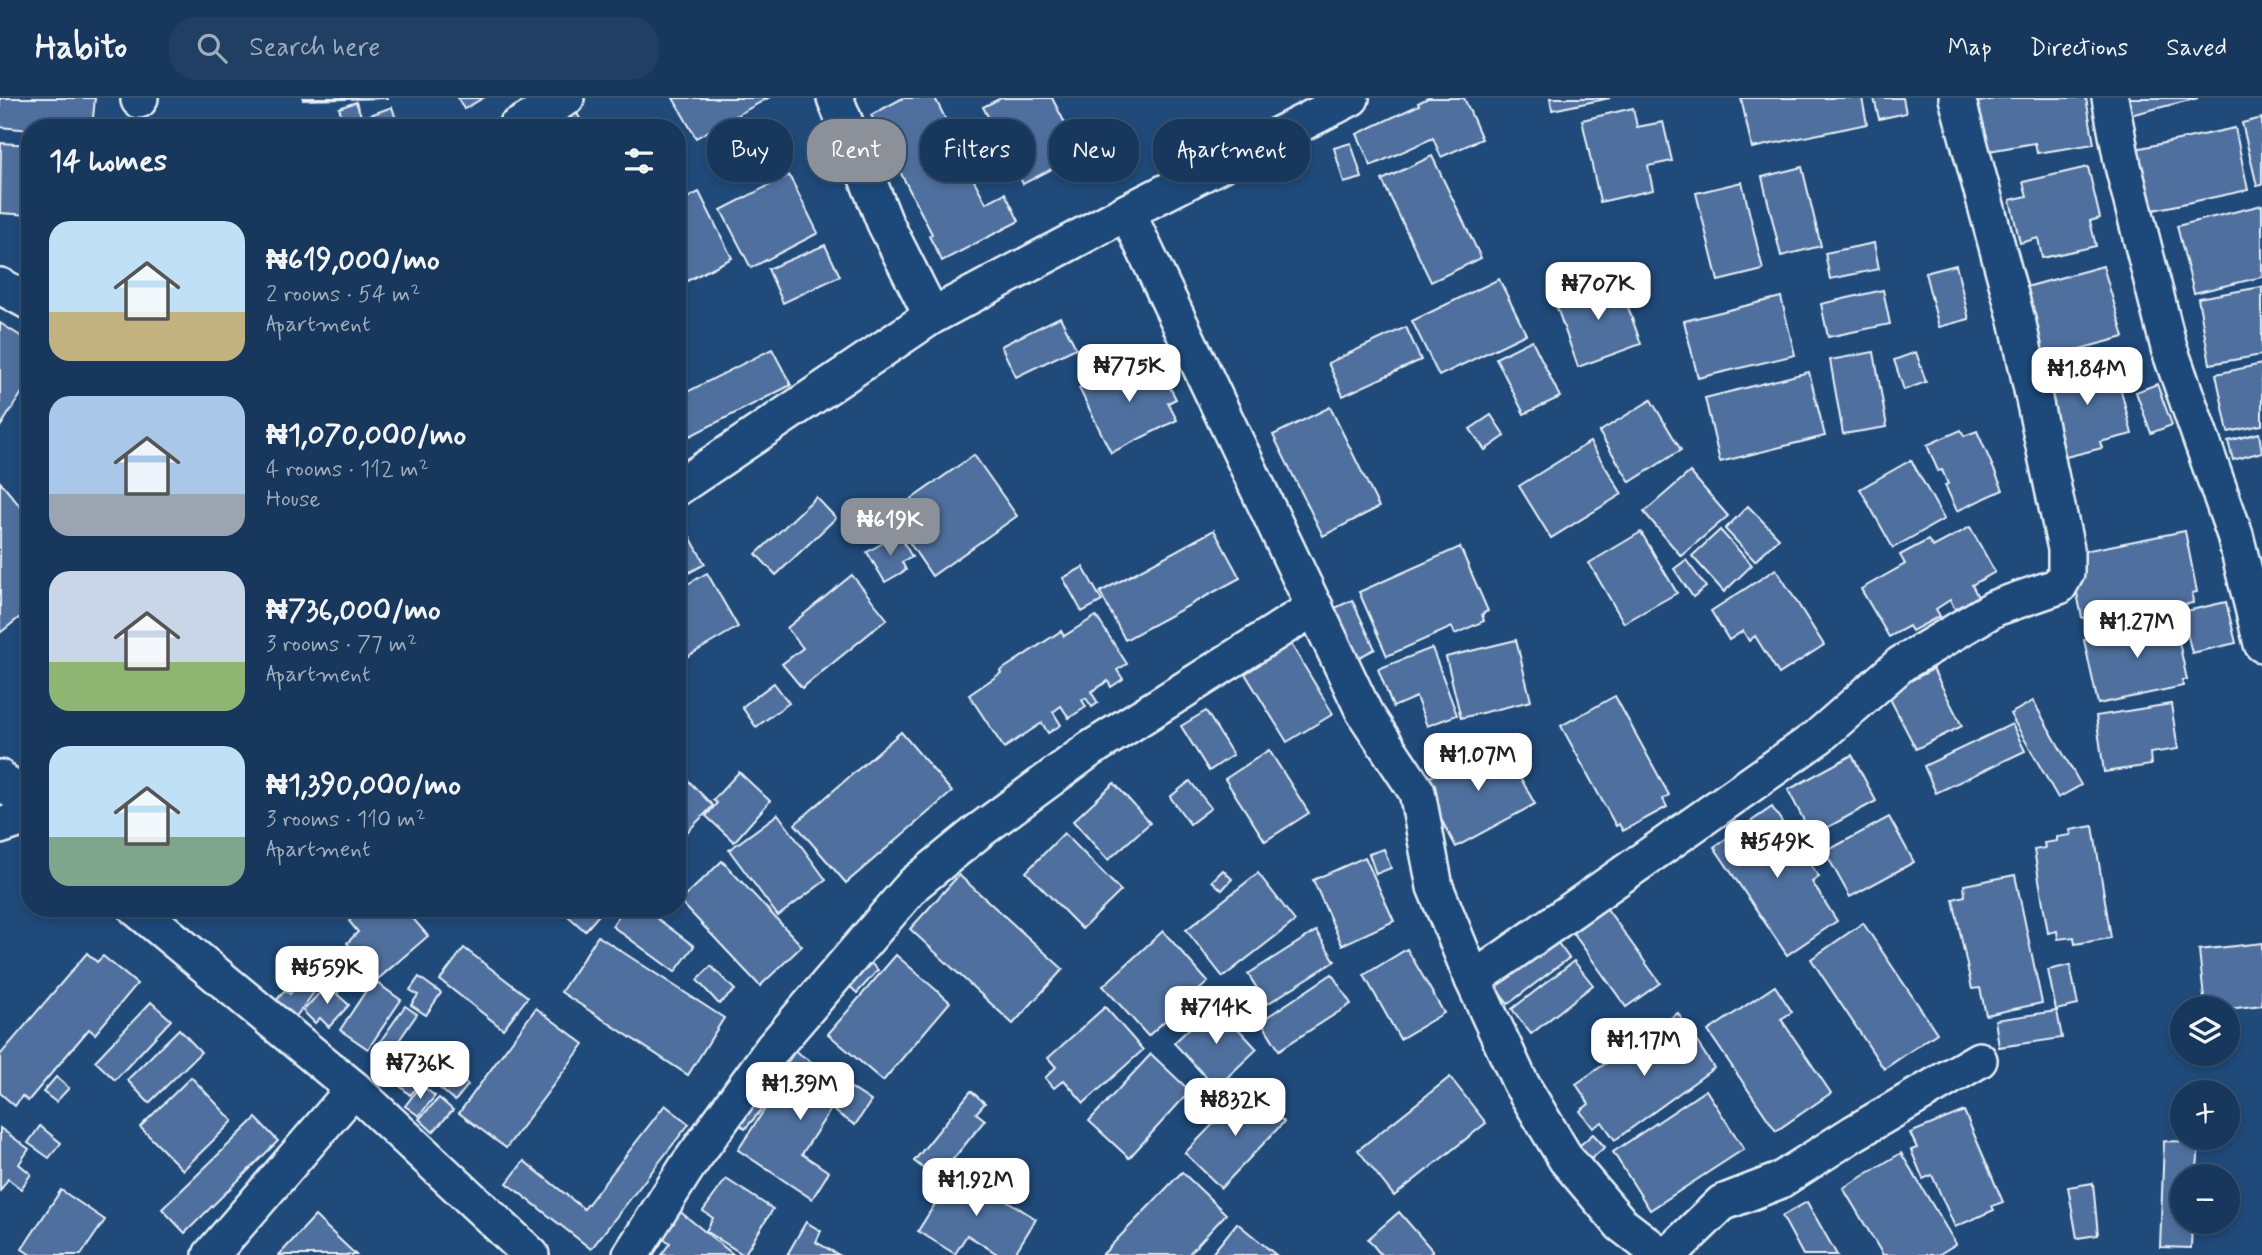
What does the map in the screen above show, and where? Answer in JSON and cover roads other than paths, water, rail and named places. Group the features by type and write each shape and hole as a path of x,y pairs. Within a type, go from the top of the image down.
{"street":[{"path":"531,119 566,98"},
{"path":"835,98 885,223 932,316"},
{"path":"686,482 932,316 1127,212 1351,98"},
{"path":"1473,980 1818,737 1900,664 1995,608 2059,586 2066,573 2066,549 2018,324 1957,98"},
{"path":"2110,98 2123,166 2169,348 2235,535 2262,644"},
{"path":"1127,212 1364,712 1417,792 1434,887 1520,1082 1566,1159 1622,1225 1661,1255"},
{"path":"0,286 21,297"},
{"path":"631,1255 687,1167 773,1048 914,884 979,831 1089,750 1315,607"},
{"path":"0,778 21,798"},
{"path":"0,826 21,819"},
{"path":"147,917 354,1088 531,1255"},
{"path":"1668,1255 1721,1203 1779,1181 1854,1133 1979,1060"},
{"path":"211,1255 354,1088"}]}
